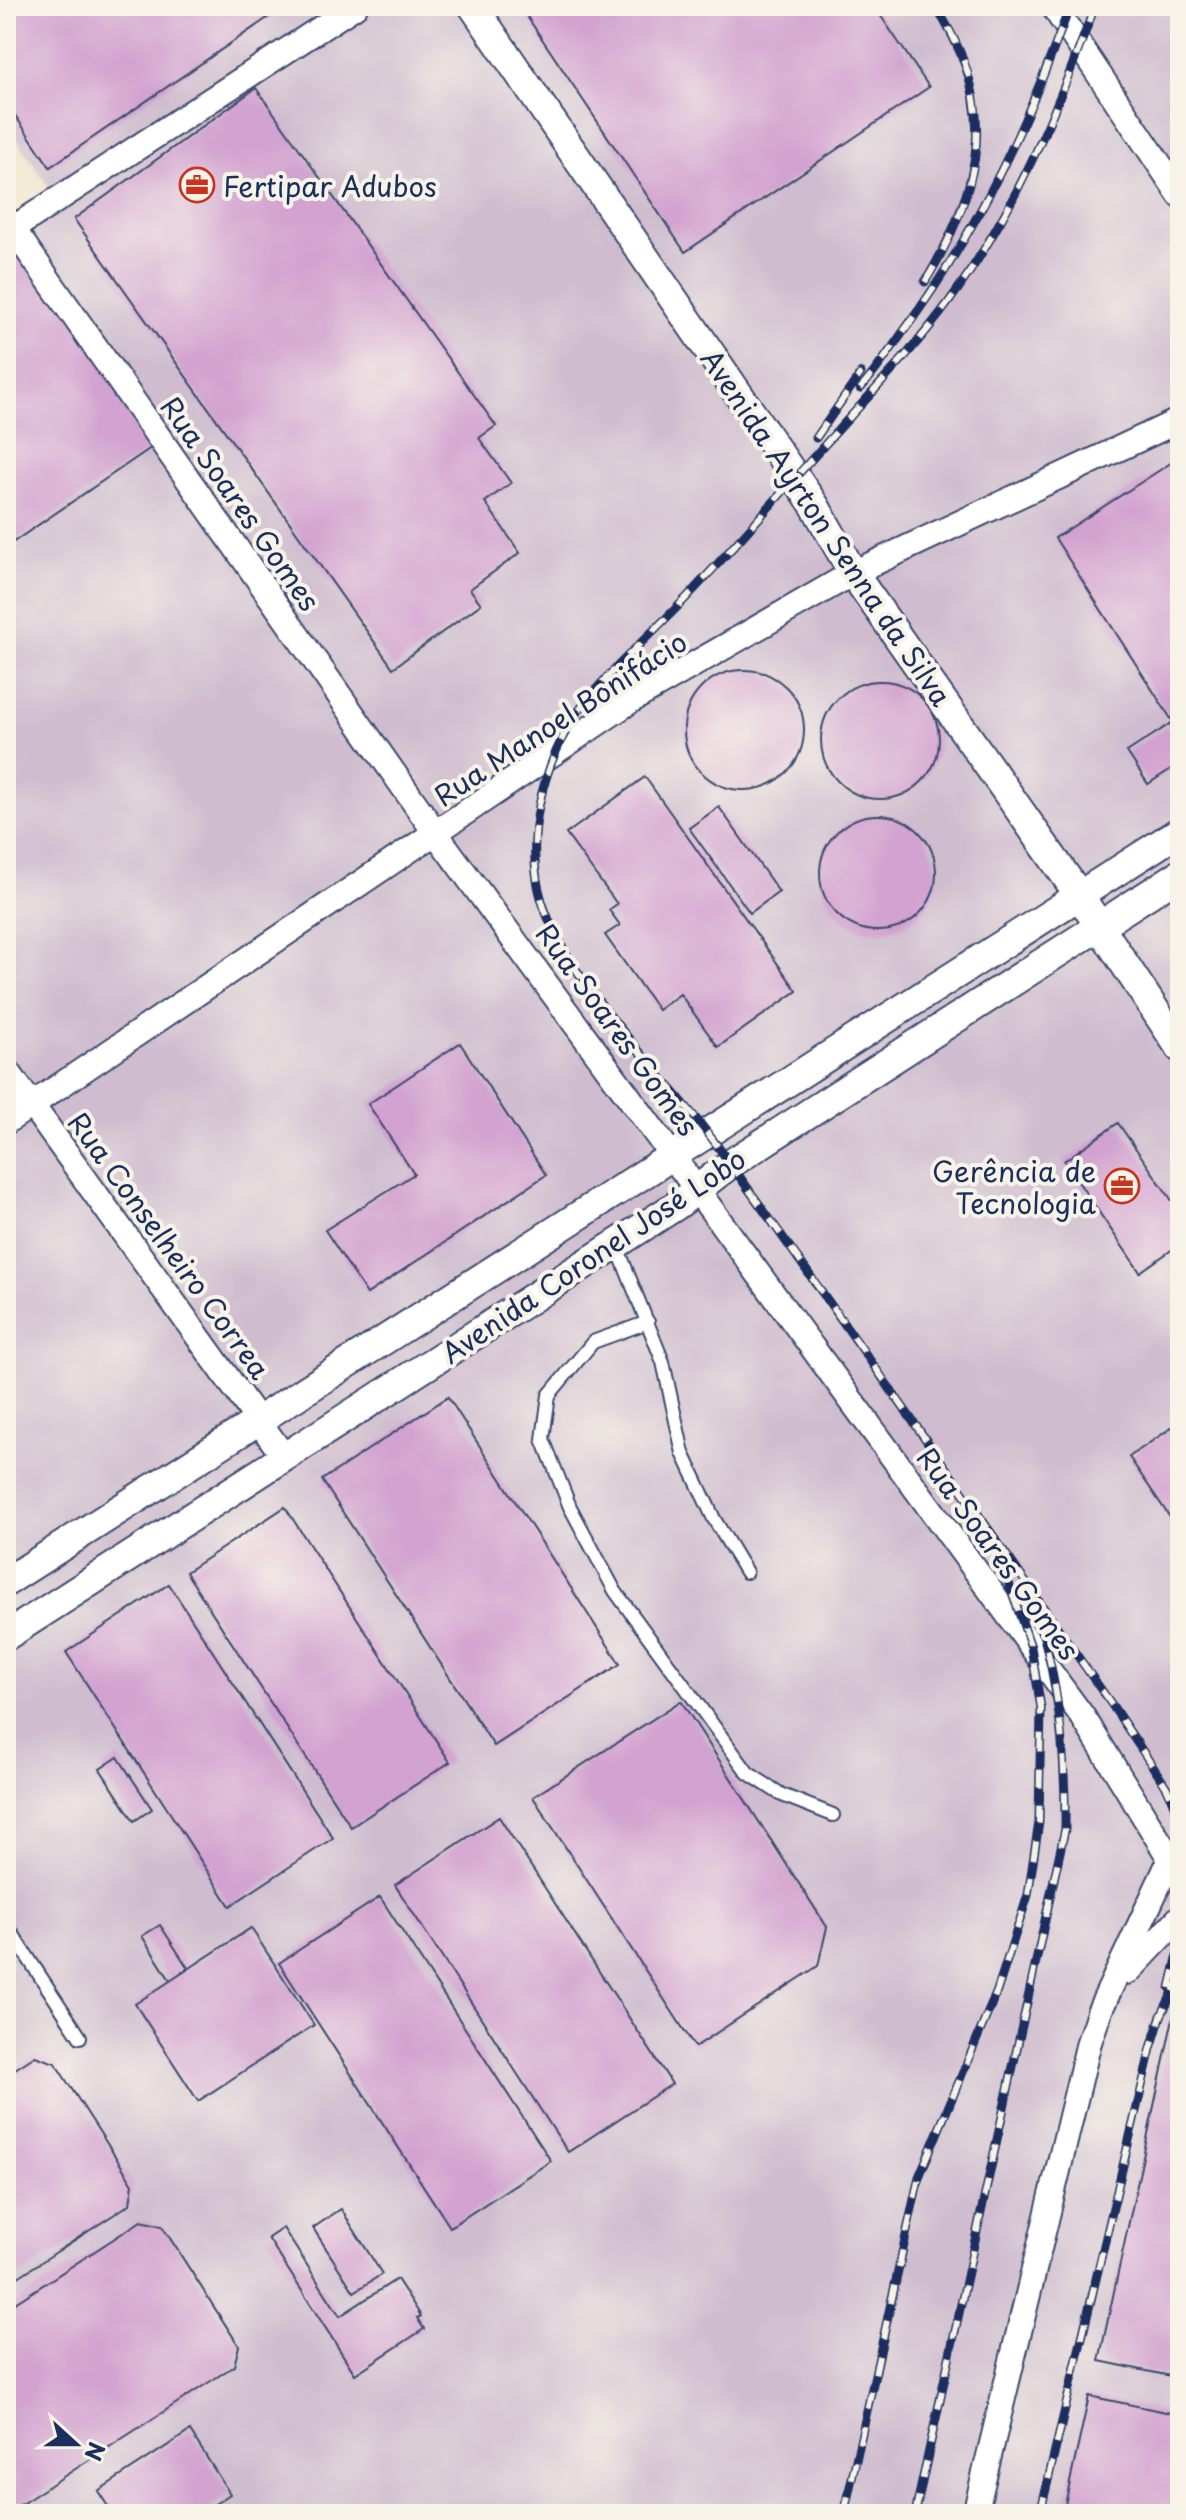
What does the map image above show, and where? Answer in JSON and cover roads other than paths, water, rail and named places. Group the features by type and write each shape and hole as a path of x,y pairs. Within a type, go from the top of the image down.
{"street":[{"path":"8,227 355,6"},
{"name":"Avenida Ayrton Senna da Silva","path":"473,6 815,506 853,573 1079,895 1180,1048"},
{"path":"1053,6 1180,195"},
{"name":"Rua Soares Gomes","path":"8,227 437,835 1083,1717 1177,1861"},
{"name":"Rua Manoel Bonifácio","path":"6,1122 437,835 632,700 853,573 1180,420"},
{"name":"Avenida Coronel José Lobo","path":"6,1582 672,1153 1180,831"},
{"name":"Avenida Coronel José Lobo","path":"6,1636 616,1244 730,1164 1180,874"},
{"name":"Rua Conselheiro Correa","path":"6,1069 285,1458"},
{"path":"975,2514 1089,2042 1111,1991 1177,1861"},
{"path":"1111,1991 1180,1917"}],"lane":[{"path":"616,1244 663,1362 683,1453 714,1519 746,1572"},
{"path":"648,1322 593,1342 549,1395 543,1439 570,1507 615,1591 748,1773 782,1795 833,1815"},
{"path":"6,1924 80,2037"}],"railway":[{"path":"925,282 960,212 971,178 976,145 976,111 969,77 956,42 935,6"},
{"path":"860,389 937,283 982,207 1020,130 1070,6"},
{"path":"1095,6 1032,160 972,268 935,320 895,368 578,713 567,729 550,767 539,807 535,849 539,890 567,956 615,1022 716,1144 816,1283 1112,1705 1167,1788 1180,1819"},
{"path":"816,438 861,373"},
{"path":"844,2514 919,2177 997,1991 1028,1895 1039,1822 1041,1708 1031,1647 1000,1558"},
{"path":"915,2514 1065,1829 1059,1716 1050,1660 1034,1605"},
{"path":"1170,1988 1180,1946"},
{"path":"1040,2514 1151,2048 1161,2016 1180,1978"}],"place":[{"name":"Fertipar Adubos","path":"197,185"},
{"name":"Gerência de Tecnologia","path":"1122,1186"}]}
